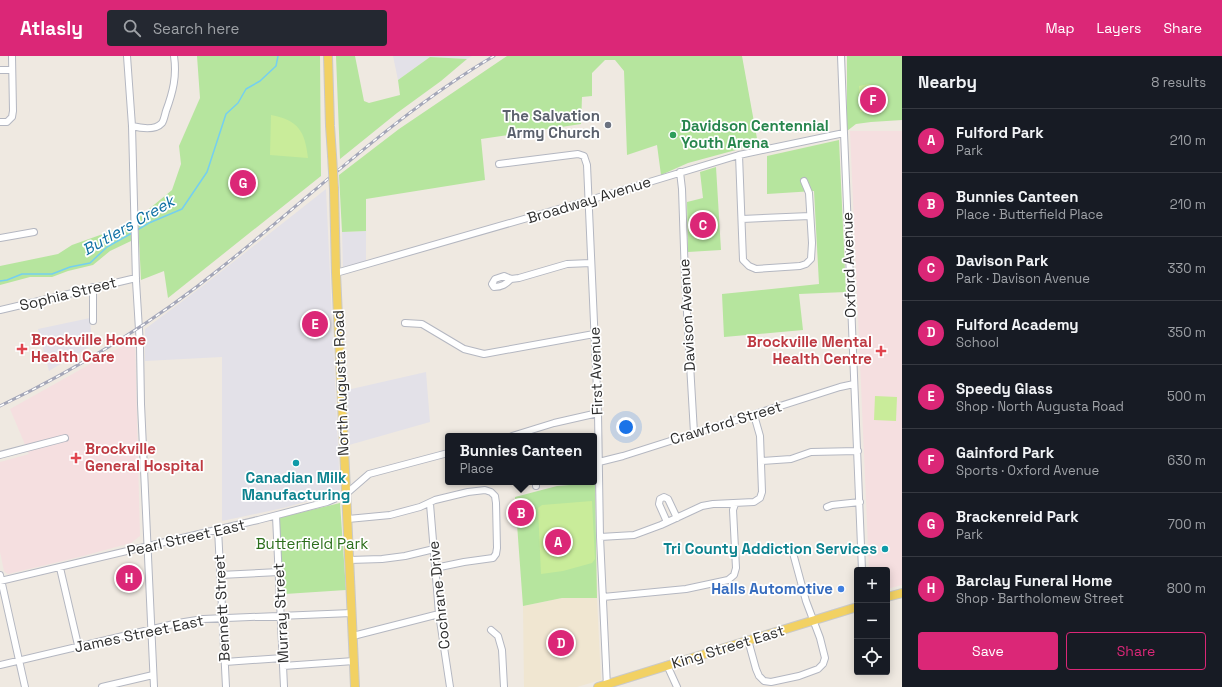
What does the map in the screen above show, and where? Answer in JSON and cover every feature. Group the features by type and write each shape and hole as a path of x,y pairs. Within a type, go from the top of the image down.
{"main road":[{"name":"North Augusta Road","path":"328,56 336,273 355,687"},
{"path":"890,596 902,593"},
{"name":"King Street East","path":"598,687 607,686 667,665 854,608"}],"street":[{"path":"0,122 7,122 12,117 12,56"},
{"path":"127,56 132,126 134,236 148,547 150,629 154,687"},
{"path":"132,126 148,128 156,127 162,123 174,91 176,64 174,56"},
{"name":"Oxford Avenue","path":"841,56 862,567"},
{"path":"0,70 12,70"},
{"name":"Broadway Avenue","path":"336,273 589,201 739,155 844,133"},
{"name":"First Avenue","path":"499,164 578,154 583,155 587,165 598,413 600,537 607,686"},
{"path":"739,155 743,260 749,266 756,269 800,266 806,264 811,259 809,193 804,181"},
{"name":"Davison Avenue","path":"680,172 694,433"},
{"path":"742,218 810,216"},
{"path":"0,238 34,232"},
{"path":"511,279 567,264 591,263"},
{"name":"Sophia Street","path":"0,310 136,278"},
{"path":"93,288 93,321"},
{"path":"405,322 422,324 464,349 484,354 594,334"},
{"name":"Crawford Street","path":"599,462 623,456 840,387 854,384"},
{"path":"532,433 554,423 598,413"},
{"path":"600,537 634,535 661,525 702,506 754,502 760,498 762,492 762,462 760,436 754,415"},
{"path":"0,455 65,438"},
{"path":"762,462 791,459 812,452 858,451"},
{"name":"Pearl Street East","path":"0,581 276,516 326,502 346,494 369,474 445,454"},
{"path":"348,520 390,515 430,504 435,500 468,492 485,490 490,492 495,496 496,503 496,554 493,558 436,568"},
{"path":"667,522 659,504 660,499 664,497 668,499 677,518"},
{"path":"827,507 832,505 860,502"},
{"name":"Cochrane Drive","path":"430,504 439,614 450,687"},
{"path":"603,597 686,589 728,580 734,575 736,568 733,510 735,504"},
{"name":"Murray Street","path":"276,516 284,687"},
{"name":"Bennett Street","path":"218,529 226,687"},
{"path":"349,560 382,559 405,556 434,549"},
{"path":"748,640 756,669 759,676 764,681 771,682 799,676 818,669 823,664 825,658 814,620 806,601 794,553"},
{"path":"60,568 78,646"},
{"path":"220,575 279,572"},
{"path":"0,575 0,581 25,687"},
{"name":"James Street East","path":"0,665 150,629 203,619 352,613"},
{"path":"353,636 439,614"},
{"path":"491,630 498,636 502,650 504,687"},
{"path":"225,662 283,658"},
{"path":"283,666 354,662"},
{"path":"667,665 676,687"},
{"path":"102,687 153,675"}],"shaded area":[{"path":"393,56 472,56 467,59 430,57 398,80"},
{"name":"Brockville Mental Health Centre","path":"850,131 902,131 902,585 890,588 890,567 869,567"},
{"path":"326,189 340,489 337,493 283,508 222,521 222,357 145,361 145,329 204,285"},
{"path":"366,231 366,261 343,267 342,232"},
{"path":"90,318 92,345 49,371 38,329"},
{"name":"Brockville General Hospital","path":"135,339 140,536 131,543 79,557 8,574 6,573 4,571 0,552 0,462 29,454 10,409"},
{"path":"426,372 430,422 349,445 347,390"},
{"path":"562,598 597,598 601,680 577,687 524,687 523,606"}],"green space":[{"path":"197,56 320,56 321,176 168,298 164,271 141,280 138,218 172,190 181,164 179,146 200,98"},
{"path":"336,56 355,56 364,101 369,103 400,95 398,80 430,57 467,59 441,81 397,113 340,159"},
{"path":"507,56 742,56 758,144 688,163 661,175 657,145 627,155 624,71 615,60 605,60 592,73 592,96 582,97 581,124 481,139 485,180 366,199 366,231 342,232 339,175 399,129"},
{"path":"847,56 902,56 902,120 856,124 847,131"},
{"path":"869,84 878,88 886,95 885,110 860,112 859,86"},
{"path":"271,115 288,120 298,128 305,141 308,158 270,155"},
{"path":"839,140 846,292 799,294 803,330 724,337 722,294 819,284 814,191 767,194 767,156"},
{"path":"716,167 721,250 688,252 687,202 703,198 700,172"},
{"path":"131,224 131,241 110,251 93,265 68,271 52,277 30,277 0,285 0,266 58,254 72,245"},
{"path":"875,396 897,397 896,421 874,420"},
{"path":"595,485 597,598 562,598 523,606 515,497 557,486"},
{"path":"592,501 595,559 592,563 563,571 541,574 538,508 542,505"},
{"name":"Butterfield Park","path":"340,503 346,590 285,594 281,570 278,518"}],"waterway":[{"name":"Butlers Creek","path":"137,230 149,223 182,209 207,172 226,114 238,103 246,89 260,81 276,66 278,56"},
{"name":"Butlers Creek","path":"0,281 22,274 52,274 70,267 90,263 107,247 132,233"}],"railway":[{"path":"0,406 87,360 170,307 222,267 422,103 494,56"}],"place":[{"name":"Gainford Park","path":"873,100"},
{"name":"The Salvation Army Church","path":"608,125"},
{"name":"Davidson Centennial Youth Arena","path":"673,135"},
{"name":"Brackenreid Park","path":"243,183"},
{"name":"Davison Park","path":"703,225"},
{"name":"Speedy Glass","path":"315,324"},
{"name":"Brockville Home Health Care","path":"22,349"},
{"name":"Brockville Mental Health Centre","path":"881,351"},
{"name":"Brockville General Hospital","path":"76,458"},
{"name":"Canadian Milk Manufacturing","path":"296,463"},
{"name":"Bunnies Canteen","path":"521,513"},
{"name":"Fulford Park","path":"558,542"},
{"name":"Tri County Addiction Services","path":"885,549"},
{"name":"Barclay Funeral Home","path":"129,578"},
{"name":"Halls Automotive","path":"841,589"},
{"name":"Fulford Academy","path":"561,643"}]}
